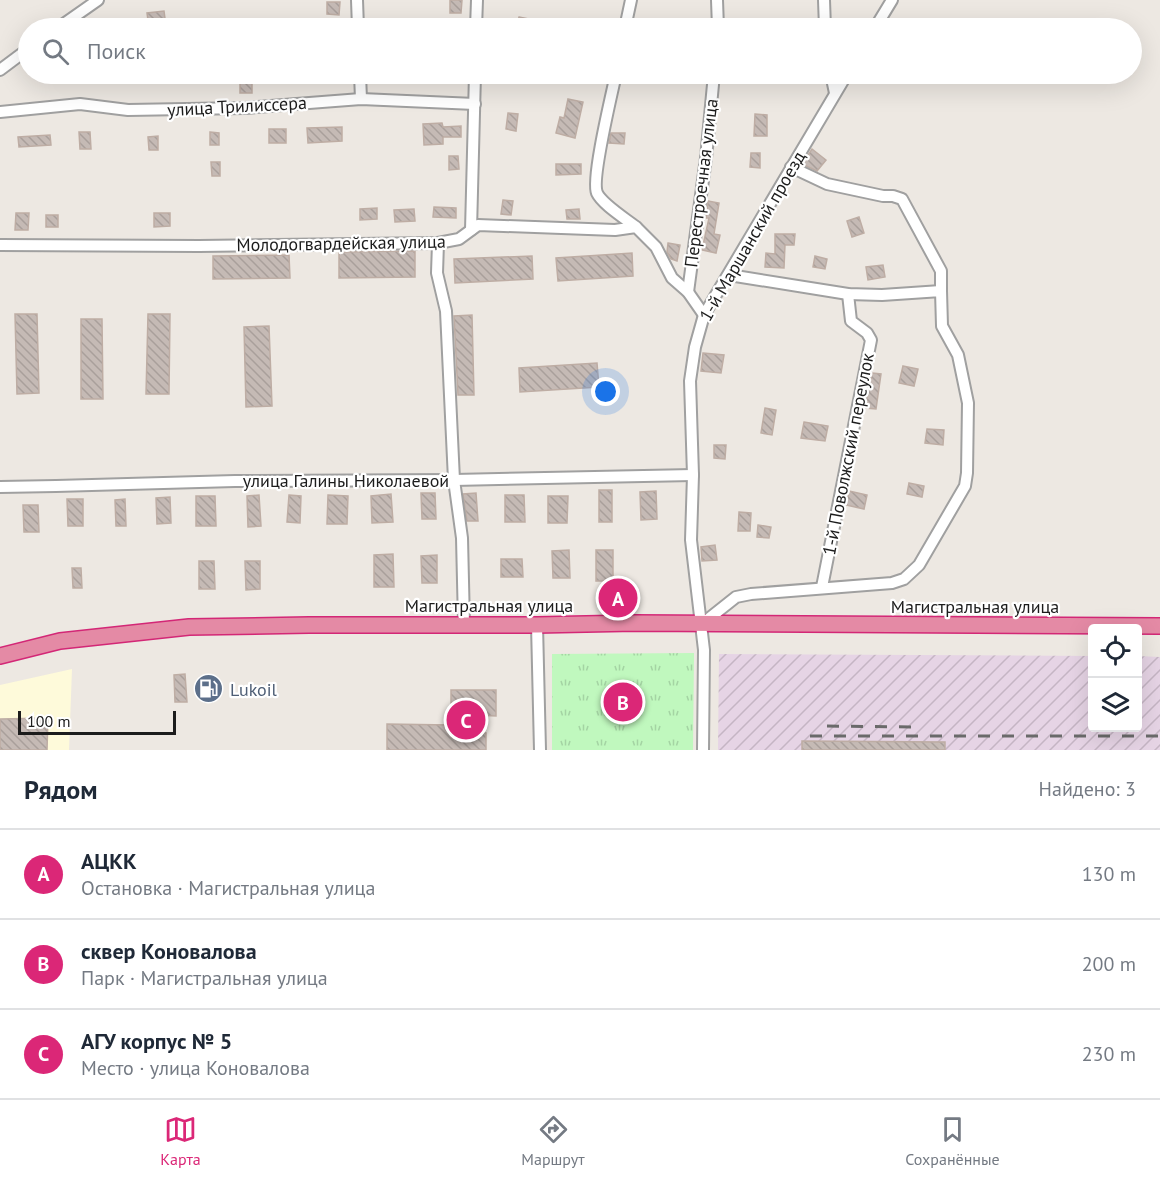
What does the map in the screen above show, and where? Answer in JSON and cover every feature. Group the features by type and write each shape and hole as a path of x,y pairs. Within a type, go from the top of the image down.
{"highway":[{"name":"Магистральная улица","path":"0,656 60,640 189,627 464,624 1160,626"}],"street":[{"path":"72,18 98,0"},
{"path":"357,0 358,18"},
{"path":"476,18 477,0"},
{"path":"627,18 631,0"},
{"path":"717,0 718,18"},
{"path":"824,0 825,18"},
{"path":"881,18 892,0"},
{"path":"0,70 18,57"},
{"path":"360,84 361,99"},
{"path":"471,230 476,84"},
{"path":"614,84 600,153 596,190 606,203 636,227 656,247 672,278 688,292 704,315"},
{"name":"Перестроечная улица","path":"688,292 706,158 713,84"},
{"path":"833,84 835,93"},
{"name":"1-й Маршанский проезд","path":"703,750 704,650 691,540 693,475 690,381 695,347 704,315 841,84"},
{"name":"улица Трилиссера","path":"0,111 80,104 128,110 245,108 361,99 475,104"},
{"path":"701,624 736,597 822,587 892,583 904,579 919,565 965,486 968,402 958,355 942,326 941,271 902,199 827,184 791,167"},
{"name":"Молодогвардейская улица","path":"0,245 199,246 438,243 459,239 478,225 615,230 636,227"},
{"path":"438,243 437,273 446,311 454,480 462,538 464,624"},
{"path":"729,275 848,294 882,295 940,291"},
{"name":"1-й Поволжский переулок","path":"822,587 871,340 867,333 851,321 848,294"},
{"name":"улица Галины Николаевой","path":"0,487 235,481 454,480 693,475"},
{"path":"537,625 540,750"}],"shaded area":[{"path":"719,654 1088,656 1088,732 1142,732 1142,656 1160,657 1160,750 718,750"},
{"path":"72,669 69,750 0,750 0,685"}],"green space":[{"path":"694,653 693,750 552,750 552,654"}],"building":[{"path":"450,0 462,0 461,13 450,13"},
{"path":"327,2 340,2 339,15 327,14"},
{"path":"164,11 165,18 148,18 147,13"},
{"path":"240,84 252,84 252,93 240,93"},
{"path":"568,99 583,102 575,138 556,133 560,117 564,118"},
{"path":"508,113 518,114 516,131 506,129"},
{"path":"755,114 767,115 767,136 754,136"},
{"path":"442,123 443,127 461,126 461,137 443,137 443,144 424,145 423,124"},
{"path":"342,127 342,141 308,143 307,128"},
{"path":"269,129 286,129 286,143 269,143"},
{"path":"79,132 90,132 91,149 80,149"},
{"path":"210,132 219,133 219,145 210,145"},
{"path":"611,133 625,133 624,144 609,143"},
{"path":"50,135 51,145 19,147 18,137"},
{"path":"158,136 158,150 149,150 148,137"},
{"path":"812,149 826,160 817,171 802,164"},
{"path":"751,153 760,153 760,168 750,167"},
{"path":"449,156 458,156 459,169 449,170"},
{"path":"211,162 220,162 220,176 212,176"},
{"path":"556,164 581,164 581,174 556,175"},
{"path":"503,200 513,201 511,215 501,214"},
{"path":"708,201 719,203 714,234 720,235 716,253 702,250 709,218 706,218"},
{"path":"434,207 456,208 456,218 433,217"},
{"path":"377,208 377,219 360,220 360,209"},
{"path":"414,209 415,221 395,222 394,210"},
{"path":"579,209 580,219 567,219 566,210"},
{"path":"16,213 29,213 28,230 15,230"},
{"path":"154,213 170,213 170,226 154,227"},
{"path":"46,215 58,215 58,227 46,227"},
{"path":"859,217 864,233 852,237 847,221"},
{"path":"775,234 795,234 794,245 785,245 784,268 765,267 766,253 775,254"},
{"path":"668,243 680,245 677,261 671,259 667,252"},
{"path":"415,251 415,277 339,278 339,252"},
{"path":"632,253 633,276 558,281 556,258"},
{"path":"289,255 290,278 213,279 213,256"},
{"path":"532,256 533,279 455,283 454,259"},
{"path":"815,256 827,259 825,269 813,267"},
{"path":"883,265 885,277 868,280 866,267"},
{"path":"15,314 37,314 39,393 17,394"},
{"path":"148,314 170,314 169,394 146,394"},
{"path":"472,315 474,395 458,395 454,316"},
{"path":"81,319 102,319 103,399 81,399"},
{"path":"269,326 272,406 246,407 244,327"},
{"path":"703,353 724,355 721,373 701,371"},
{"path":"597,363 599,387 520,392 519,368"},
{"path":"903,366 918,369 914,386 899,383"},
{"path":"872,373 881,374 876,409 865,408"},
{"path":"765,408 776,410 772,435 761,433"},
{"path":"804,422 828,426 825,441 801,438"},
{"path":"927,429 944,430 943,445 925,443"},
{"path":"714,445 726,445 725,459 714,458"},
{"path":"909,483 924,486 922,497 907,494"},
{"path":"599,490 612,490 612,522 599,522"},
{"path":"656,491 657,519 641,520 640,492"},
{"path":"849,491 867,495 864,509 846,505"},
{"path":"421,493 435,493 436,519 422,519"},
{"path":"476,493 478,521 467,521 463,494"},
{"path":"391,494 393,522 372,523 371,496"},
{"path":"259,495 261,526 248,527 247,496"},
{"path":"289,495 301,496 300,523 287,522"},
{"path":"328,495 348,496 347,524 327,524"},
{"path":"505,495 524,495 525,522 505,522"},
{"path":"196,496 215,496 216,526 196,526"},
{"path":"548,496 568,496 567,523 548,523"},
{"path":"170,497 171,523 157,524 156,498"},
{"path":"67,499 83,499 83,526 68,526"},
{"path":"125,499 126,526 116,526 115,500"},
{"path":"23,505 38,505 39,532 24,532"},
{"path":"739,512 751,513 750,531 738,531"},
{"path":"758,525 771,527 769,538 757,537"},
{"path":"715,545 717,560 702,561 701,547"},
{"path":"569,550 570,578 553,578 552,551"},
{"path":"596,550 613,550 613,581 596,581"},
{"path":"393,554 394,587 374,587 374,555"},
{"path":"437,555 437,583 422,583 421,556"},
{"path":"501,559 522,559 523,577 501,577"},
{"path":"199,561 214,561 215,589 199,589"},
{"path":"245,561 260,561 260,589 246,590"},
{"path":"72,568 81,568 82,588 73,588"},
{"path":"185,674 187,702 175,702 174,675"},
{"path":"216,680 217,697 202,698 201,681"},
{"path":"451,690 496,690 496,716 474,715 474,732 486,733 486,750 387,750 387,724 451,725"},
{"path":"48,718 47,750 0,750 0,719"},
{"path":"802,741 945,742 945,750 802,750"}],"railway":[{"path":"827,726 921,727"},
{"path":"810,736 1160,736"}],"place":[{"name":"АЦКК","path":"618,598"},
{"name":"Lukoil","path":"209,689"},
{"name":"сквер Коновалова","path":"623,702"},
{"name":"АГУ корпус № 5","path":"466,720"}]}
